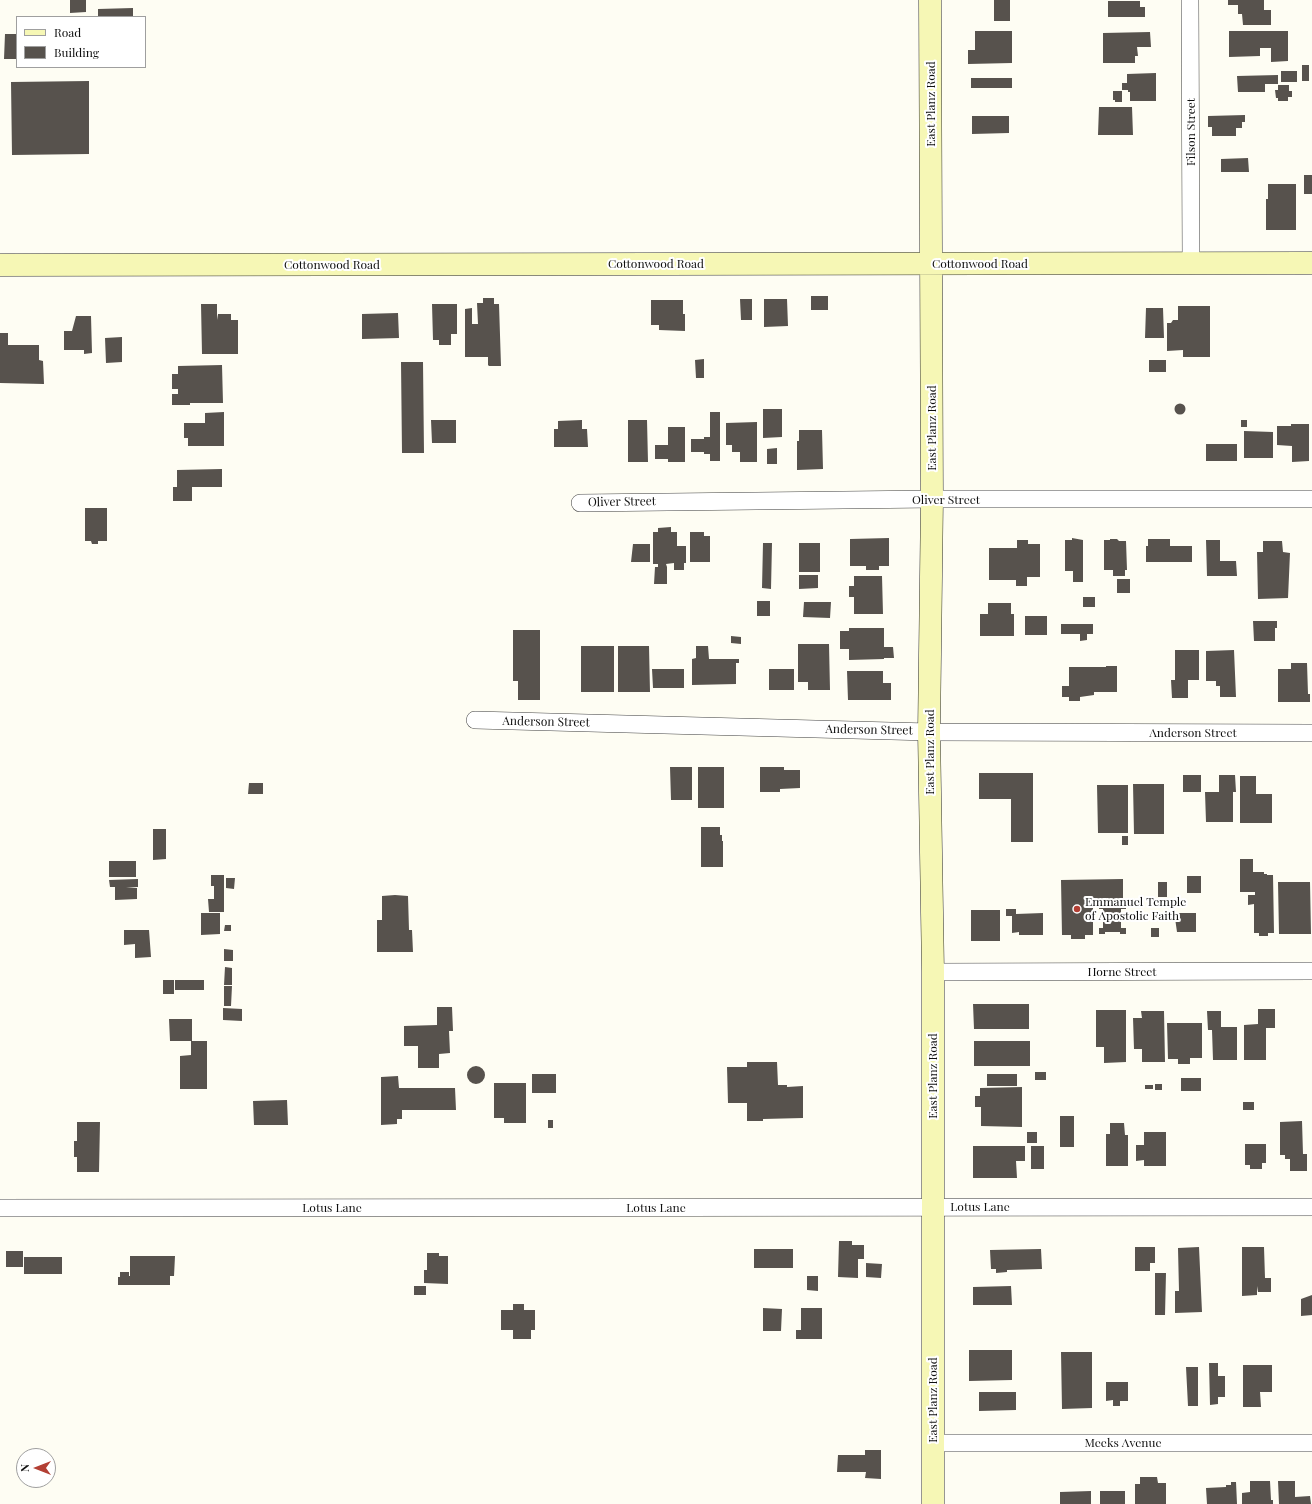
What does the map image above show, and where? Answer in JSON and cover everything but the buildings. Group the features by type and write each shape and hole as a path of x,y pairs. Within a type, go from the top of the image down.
{"street":[{"name":"East Planz Road","path":"930,0 932,499 929,732 933,972 933,1504"},
{"name":"Filson Street","path":"1190,0 1192,263"},
{"name":"Cottonwood Road","path":"0,265 1312,263"},
{"name":"Oliver Street","path":"580,503 932,499 1312,499"},
{"name":"Anderson Street","path":"475,720 929,732 1312,733"},
{"name":"Horne Street","path":"933,972 1312,971"},
{"name":"Lotus Lane","path":"0,1208 1312,1207"},
{"name":"Meeks Avenue","path":"933,1443 1312,1443"}],"place":[{"name":"Emmanuel Temple of Apostolic Faith","path":"1077,909"}]}
